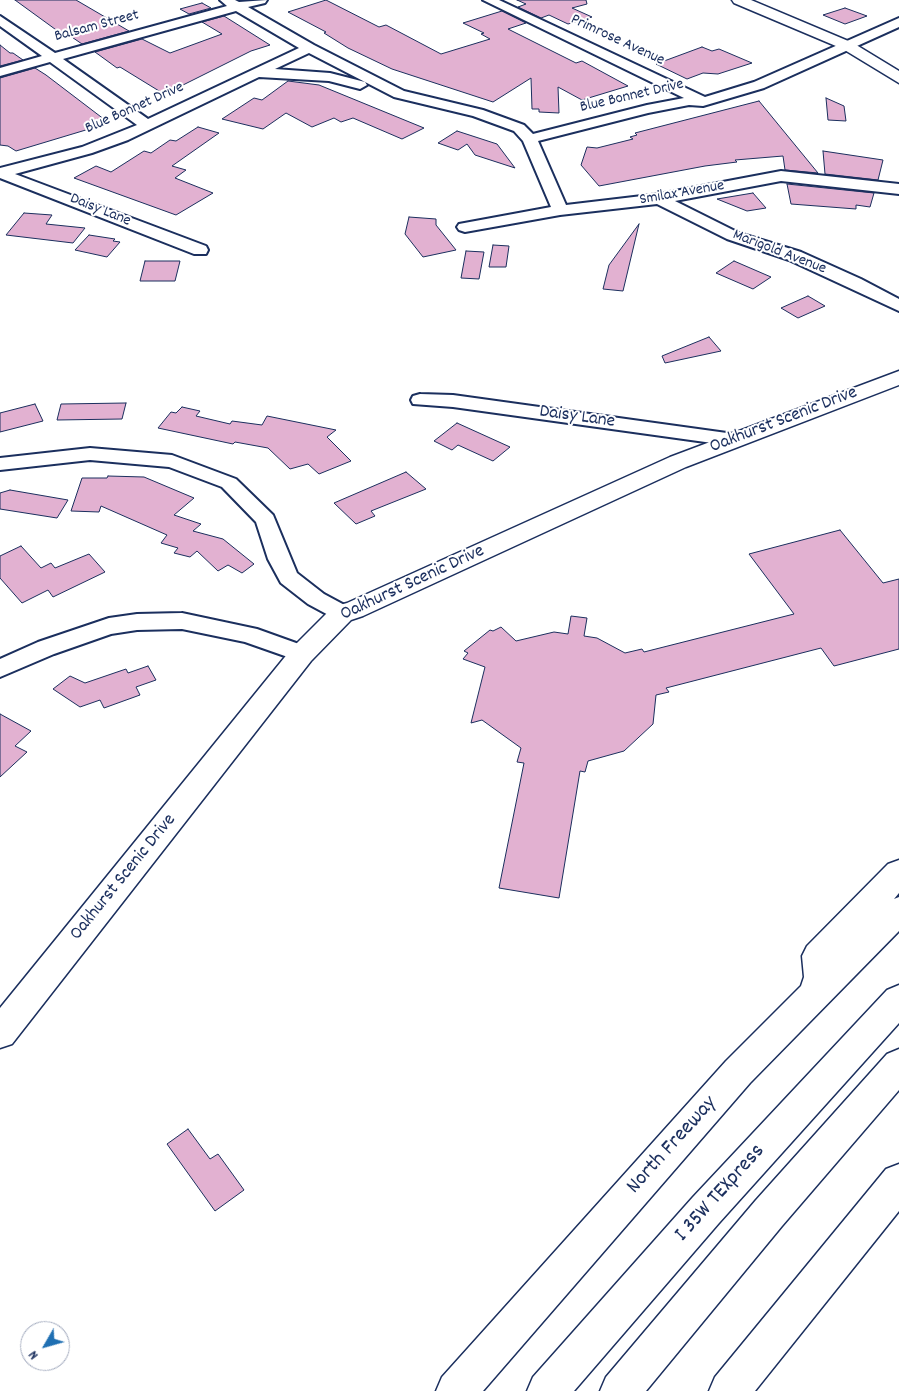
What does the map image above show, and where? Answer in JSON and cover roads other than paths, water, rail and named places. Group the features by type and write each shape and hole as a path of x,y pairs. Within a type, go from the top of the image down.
{"main road":[{"path":"739,0 848,46 899,78"},
{"name":"Oakhurst Scenic Drive","path":"0,1033 302,654 342,613 398,590 678,462 899,377"},
{"path":"825,972 899,873"},
{"name":"North Freeway","path":"456,1391 825,972 899,910"},
{"name":"I 35W TEXpress","path":"547,1391 706,1210 895,1005"},
{"path":"620,1391 769,1213 899,1065"},
{"path":"729,1391 899,1182"}],"street":[{"name":"Balsam Street","path":"0,72 53,58 232,3 261,0"},
{"name":"Primrose Avenue","path":"489,0 703,102"},
{"path":"232,3 308,48"},
{"path":"0,20 148,125"},
{"name":"Blue Bonnet Drive","path":"251,75 289,73 330,78 478,113 519,128 530,139 689,100 703,102 759,85 899,22"},
{"name":"Blue Bonnet Drive","path":"0,173 88,150 123,137 308,48 399,94"},
{"path":"519,128 540,134 555,134"},
{"path":"530,139 560,210"},
{"name":"Daisy Lane","path":"0,173 200,250"},
{"name":"Smilax Avenue","path":"465,226 560,210 659,200 781,176 899,189"},
{"name":"Marigold Avenue","path":"659,200 733,236 795,256 855,282 899,306"},
{"name":"Daisy Lane","path":"420,400 453,401 734,440"},
{"path":"0,464 99,455 172,461 229,484 266,520 279,559 288,578 316,599 342,613"},
{"path":"0,669 55,644 109,626 137,622 182,621 249,635 302,654"}]}
